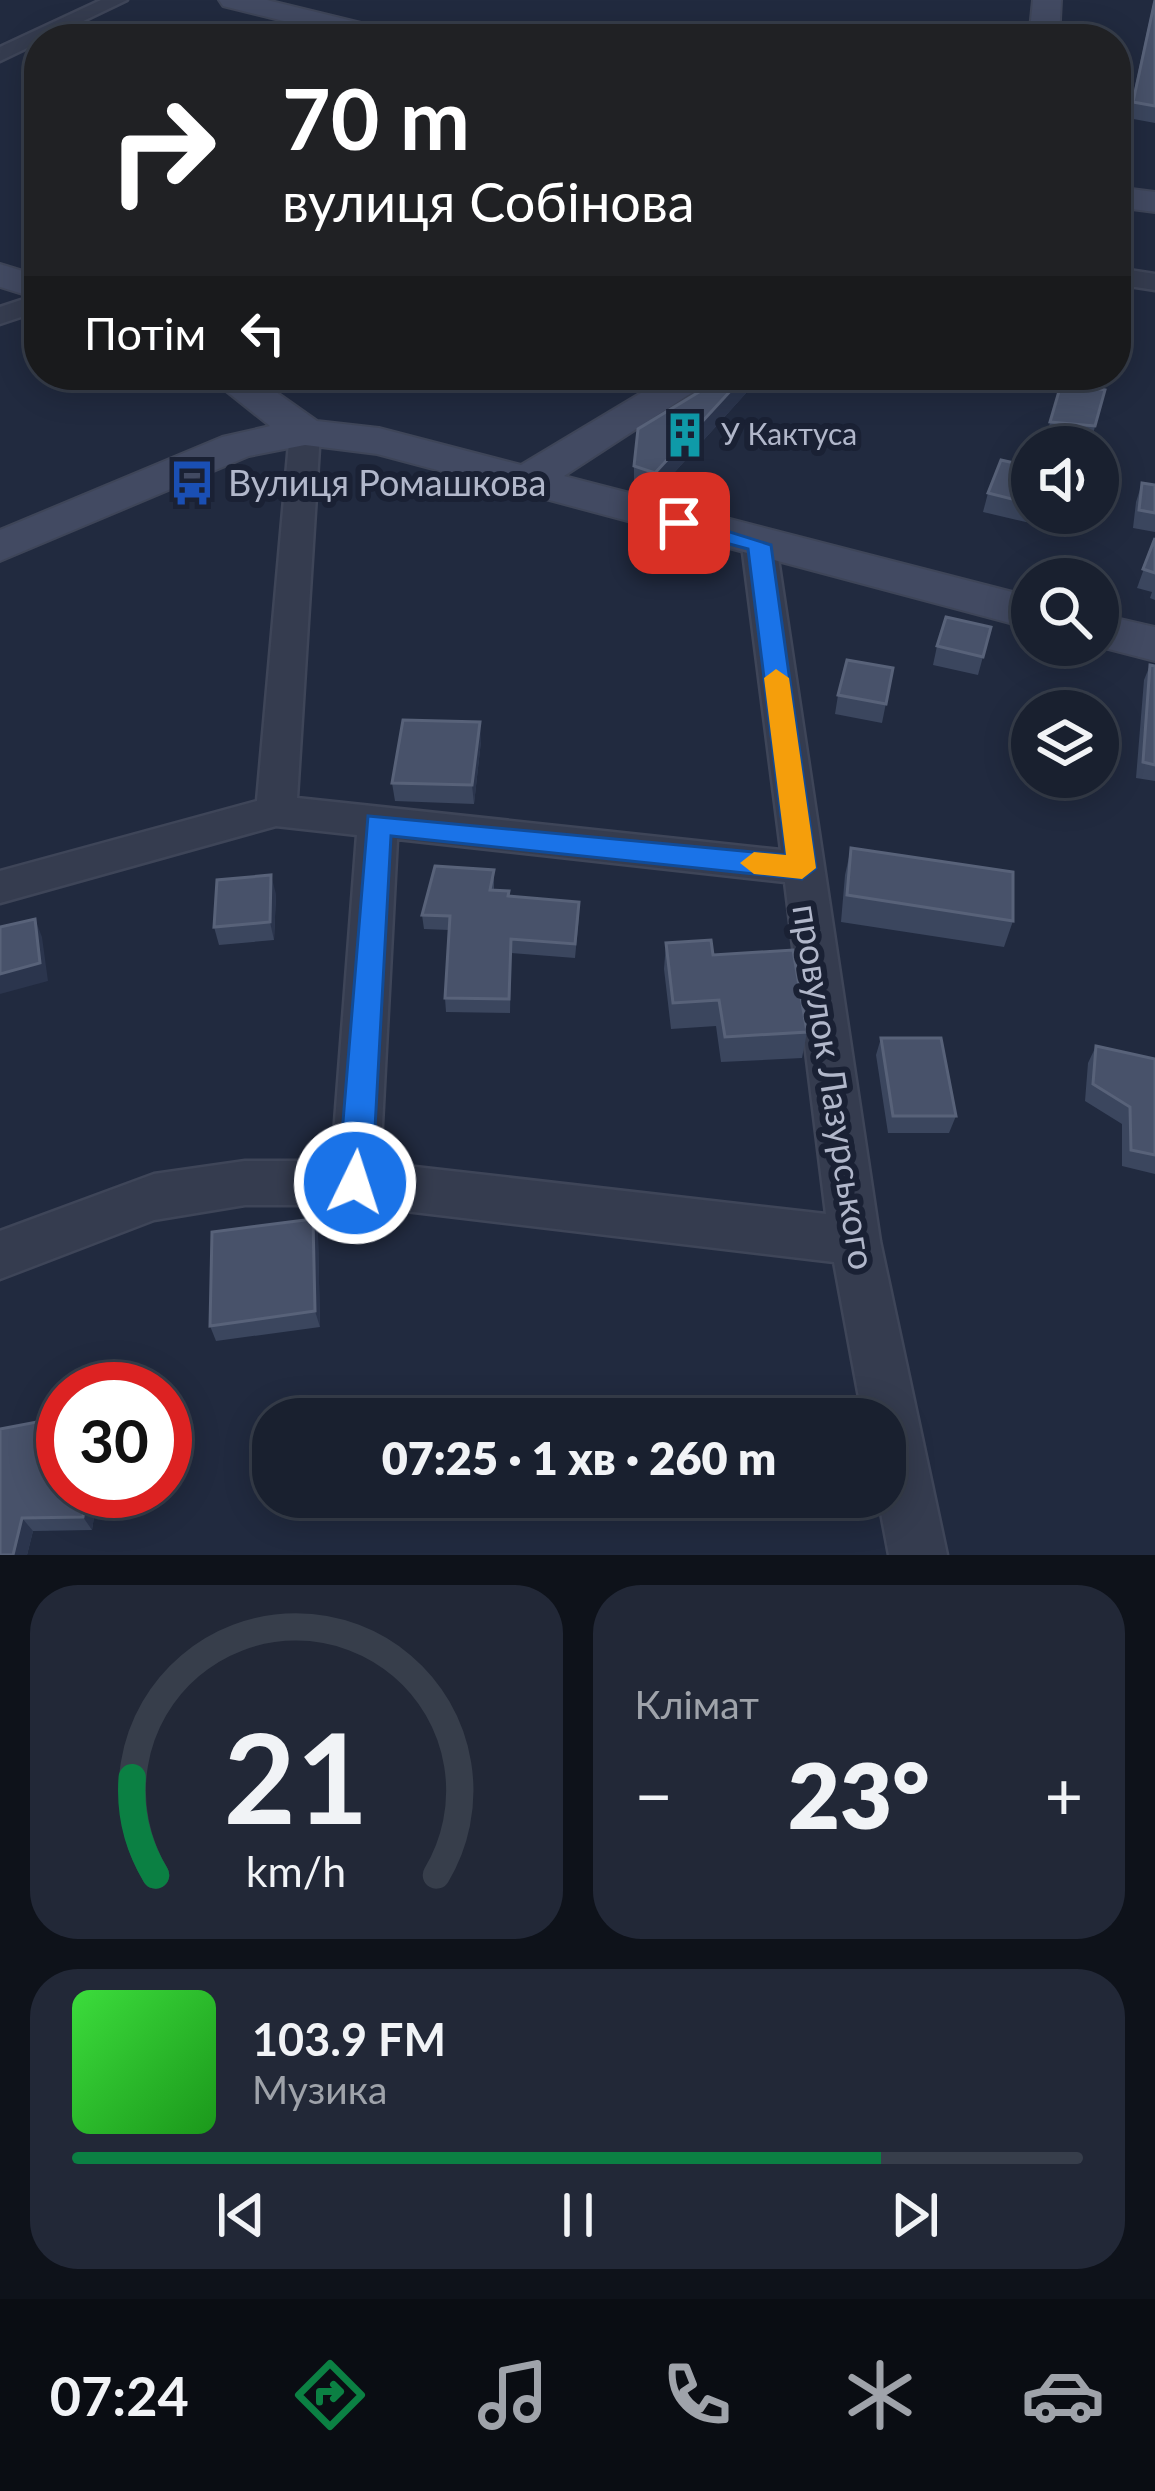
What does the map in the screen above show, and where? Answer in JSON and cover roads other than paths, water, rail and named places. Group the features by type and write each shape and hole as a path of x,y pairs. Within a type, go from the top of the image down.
{"street":[{"path":"74,24 117,0"},
{"path":"237,0 332,24"},
{"path":"247,390 305,432"},
{"path":"524,482 674,390"},
{"path":"276,811 305,432"},
{"path":"0,547 237,446 305,432 379,441 1011,609"},
{"name":"провулок Лазурського","path":"759,545 855,1240 918,1555"},
{"path":"1119,635 1155,644"},
{"path":"0,887 276,811 802,868"},
{"path":"355,1183 378,824"},
{"path":"0,1255 154,1198 244,1184 355,1183 855,1240"}],"place":[{"name":"У Кактуса","path":"685,435"},
{"name":"Вулиця Ромашкова","path":"192,483"}]}
